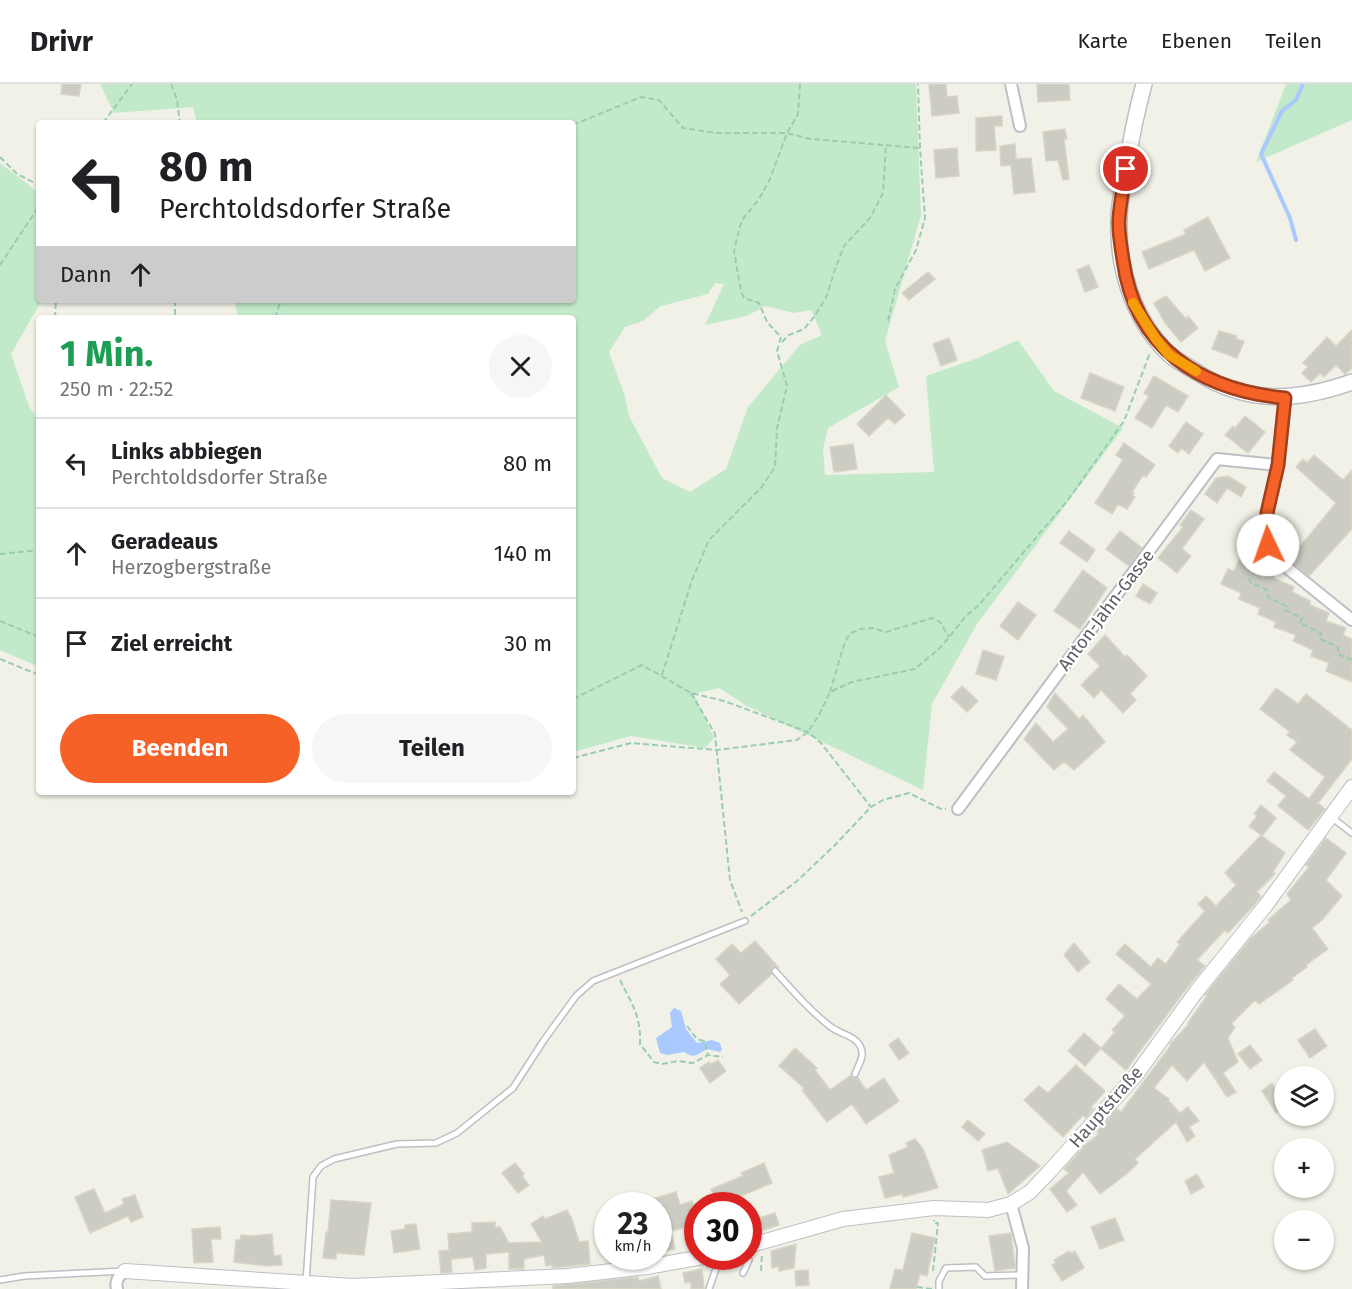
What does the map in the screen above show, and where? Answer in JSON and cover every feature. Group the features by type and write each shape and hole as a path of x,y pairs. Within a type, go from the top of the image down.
{"main road":[{"path":"1144,84 1130,147 1119,218 1125,278 1134,306 1156,339 1169,355 1214,382 1243,392 1285,398 1309,395 1352,382"}],"street":[{"path":"1011,84 1020,126"},
{"path":"1285,398 1278,465 1267,513 1266,534 1271,553 1352,620"},
{"name":"Anton-Jahn-Gasse","path":"958,809 1217,459 1278,465"},
{"name":"Hauptstraße","path":"762,1242 843,1219 934,1208 988,1210 1011,1204 1030,1192 1136,1075 1196,992 1266,905 1352,787"},
{"path":"1011,1204 1023,1248 1022,1289"},
{"path":"117,1289 118,1278 125,1271 353,1286 568,1276 684,1260"}],"lane":[{"path":"1330,816 1352,833"},
{"path":"305,1284 313,1177 321,1166 334,1159 397,1144 436,1143 457,1132 513,1088 576,996 593,981 745,921"},
{"path":"775,971 804,1003 833,1029 858,1042 862,1049 861,1060 855,1074"},
{"path":"939,1289 939,1281 946,1268 976,1267 985,1276 1024,1274"},
{"path":"709,1289 716,1270"},
{"path":"743,1274 745,1270"},
{"path":"0,1280 24,1276 125,1271"}],"path":[{"path":"105,120 132,84"},
{"path":"171,84 177,100 180,120"},
{"path":"662,675 692,580 709,540 761,488 775,467 777,428 787,386 777,351 781,337 767,322 759,303 744,298 734,251 742,220 759,199 770,179 798,114 800,84"},
{"path":"888,321 895,289 916,250 926,218 920,148 918,84"},
{"path":"576,124 641,97 659,100 683,128 716,133 788,133 810,139 920,148"},
{"path":"780,344 789,335 804,329 814,317 827,296 844,246 870,218 883,193 886,145"},
{"path":"0,158 17,174 36,184"},
{"path":"0,265 36,211"},
{"path":"831,692 852,682 915,669 949,637 1068,500 1124,421 1156,339"},
{"path":"0,554 36,550"},
{"path":"1249,578 1250,582 1267,590 1268,597 1286,606 1285,610 1302,618 1300,623 1321,633 1320,639 1338,647 1338,654 1352,660"},
{"path":"576,757 631,744 717,750 797,740 808,732 831,692 847,638 860,629 873,628 886,632 932,618 944,627 949,637"},
{"path":"0,621 36,636"},
{"path":"0,659 36,674"},
{"path":"576,698 642,665 691,693 724,701 808,732 821,743 871,807"},
{"path":"691,693 715,734 730,880 745,921 797,880 871,807 883,800 909,793 941,809 958,809"},
{"path":"623,986 638,1016 640,1044 654,1062 693,1063 708,1055 723,1057"},
{"path":"687,1026 697,1040 704,1041 708,1055"},
{"path":"932,1279 938,1223"},
{"path":"930,1258 934,1261"},
{"path":"917,1287 939,1289"}],"green space":[{"path":"100,84 916,84 921,215 885,341 899,387 828,428 823,449 825,475 934,472 926,376 975,359 1018,340 1054,391 1123,428 977,624 932,704 923,790 747,706 719,688 694,694 714,738 705,748 631,736 576,751 576,315 237,315 235,303 576,303 576,120 196,120 193,107 114,113","holes":["715,283 724,284 705,325 747,316 765,306 794,313 811,310 822,335 800,345 748,407 726,469 690,492 662,478 629,416 625,396 609,352 625,327 643,321 661,306 708,294"]},
{"path":"1286,84 1352,84 1352,120 1256,162"},
{"path":"0,163 36,191 36,303 40,303 11,354 29,406 36,417 36,666 0,650"}],"water":[{"path":"674,1008 681,1011 686,1029 697,1043 712,1040 720,1043 722,1050 720,1052 707,1049 693,1056 684,1052 667,1055 660,1053 656,1038 672,1027 670,1013"}],"building":[{"path":"62,84 81,84 79,96 61,94"},
{"path":"929,84 946,84 947,97 957,96 959,113 932,116"},
{"path":"1037,84 1069,84 1070,100 1038,102"},
{"path":"1002,116 1002,126 994,126 996,150 976,151 976,118"},
{"path":"1065,129 1069,179 1063,180 1058,160 1046,161 1043,132"},
{"path":"1015,144 1016,159 1031,158 1035,192 1014,194 1011,165 1001,166 1000,146"},
{"path":"957,148 959,176 936,178 934,150"},
{"path":"1208,217 1230,258 1205,271 1194,250 1149,269 1142,252 1186,234 1184,230"},
{"path":"1089,265 1098,287 1085,292 1077,270"},
{"path":"928,272 935,279 909,300 902,293"},
{"path":"1166,296 1186,319 1188,316 1198,328 1181,342 1165,323 1154,303"},
{"path":"1352,330 1352,368 1345,374 1336,365 1324,377 1320,373 1311,382 1302,373 1308,367 1303,363 1327,337 1336,346"},
{"path":"1219,331 1237,336 1236,339 1244,341 1237,358 1212,349"},
{"path":"949,338 957,360 941,366 933,344"},
{"path":"1090,373 1124,387 1115,411 1081,398"},
{"path":"1154,376 1188,396 1178,412 1166,405 1152,428 1135,418 1149,396 1144,393"},
{"path":"886,395 905,415 895,424 888,418 869,436 857,424"},
{"path":"1245,416 1265,432 1248,453 1225,435 1233,426 1235,428"},
{"path":"1186,422 1203,434 1189,454 1181,448 1178,453 1169,446"},
{"path":"1124,443 1155,465 1146,477 1143,475 1132,492 1135,497 1127,509 1118,504 1112,514 1095,503 1123,460 1116,455"},
{"path":"853,444 857,469 834,472 830,447"},
{"path":"1314,455 1343,480 1352,470 1352,529 1309,576 1289,560 1336,503 1296,467 1303,459 1307,463"},
{"path":"1228,476 1246,487 1241,497 1227,488 1217,503 1205,494 1216,478"},
{"path":"1191,510 1204,519 1182,549 1191,556 1177,573 1158,558 1183,527 1180,525"},
{"path":"1069,531 1095,550 1087,562 1060,543"},
{"path":"1120,531 1142,548 1129,566 1106,549"},
{"path":"1243,551 1259,558 1256,564 1276,573 1273,578 1294,587 1292,592 1310,601 1310,605 1329,613 1326,621 1346,628 1343,635 1352,639 1352,682 1326,671 1329,663 1311,656 1313,650 1293,641 1296,635 1274,627 1276,622 1258,614 1260,608 1239,599 1241,593 1221,584 1228,569 1234,571"},
{"path":"1083,570 1107,588 1080,629 1054,611"},
{"path":"1143,584 1157,593 1150,604 1136,596"},
{"path":"1018,602 1036,615 1018,640 1000,626"},
{"path":"1105,635 1147,676 1130,694 1136,700 1123,713 1101,690 1094,698 1081,685 1100,666 1088,654"},
{"path":"983,650 1004,657 996,680 976,674"},
{"path":"962,686 978,701 967,712 951,697"},
{"path":"1276,688 1298,704 1306,694 1352,730 1352,759 1318,803 1325,809 1308,830 1278,806 1286,796 1267,781 1274,772 1309,799 1325,777 1290,750 1297,742 1287,735 1290,732 1260,709"},
{"path":"1055,693 1079,719 1083,715 1105,742 1074,770 1064,762 1054,770 1024,739 1036,723 1053,742 1068,729 1047,707"},
{"path":"1261,805 1276,818 1262,836 1285,853 1273,872 1275,874 1257,892 1261,896 1254,905 1228,933 1225,930 1197,960 1205,966 1126,1070 1101,1049 1115,1032 1112,1030 1125,1016 1106,999 1119,984 1137,999 1151,984 1116,954 1125,944 1151,967 1158,958 1166,964 1180,944 1177,942 1205,911 1198,904 1206,896 1216,906 1236,885 1225,873 1261,835 1249,826 1257,816 1254,814"},
{"path":"1326,838 1346,853 1326,880 1342,896 1322,920 1312,928 1328,949 1306,965 1307,967 1292,978 1293,980 1259,1004 1255,1000 1231,1024 1235,1027 1228,1038 1238,1062 1223,1073 1236,1092 1227,1097 1204,1062 1187,1081 1172,1065 1154,1088 1169,1099 1180,1113 1188,1107 1199,1121 1189,1127 1195,1136 1187,1142 1176,1122 1135,1159 1138,1163 1129,1172 1100,1194 1083,1172 1066,1191 1077,1205 1067,1212 1050,1189 1069,1173 1064,1169 1085,1145 1099,1134 1097,1132 1117,1109 1121,1112 1170,1044 1189,1024 1207,996 1205,995 1251,938 1291,900 1287,894 1309,867 1306,865"},
{"path":"755,941 779,968 775,966 771,968 772,974 739,1004 720,984 730,975 716,959 732,944 741,953"},
{"path":"1074,943 1090,962 1078,972 1064,955"},
{"path":"1315,1029 1327,1046 1310,1058 1298,1040"},
{"path":"1084,1033 1101,1048 1085,1066 1068,1051"},
{"path":"898,1038 909,1053 899,1060 889,1045"},
{"path":"1250,1045 1262,1060 1250,1069 1238,1054"},
{"path":"795,1048 817,1068 815,1070 830,1090 850,1076 854,1079 858,1078 866,1090 884,1078 899,1101 866,1124 852,1104 827,1122 802,1090 804,1088 779,1066"},
{"path":"718,1060 726,1071 710,1083 700,1068 709,1062 711,1064"},
{"path":"1076,1065 1105,1091 1091,1107 1093,1109 1086,1118 1083,1115 1063,1137 1024,1100 1039,1086 1048,1093"},
{"path":"1272,1083 1274,1110 1262,1091"},
{"path":"968,1120 985,1134 978,1141 962,1127"},
{"path":"915,1139 923,1149 938,1188 903,1197 902,1194 885,1198 879,1177 894,1173 889,1155 908,1147 906,1143"},
{"path":"1007,1142 1040,1166 1008,1194 998,1168 988,1171 982,1150"},
{"path":"515,1163 529,1185 518,1193 502,1173"},
{"path":"764,1163 772,1183 750,1192 712,1192 711,1189 743,1176 741,1173"},
{"path":"1197,1174 1204,1187 1191,1194 1185,1181"},
{"path":"94,1189 105,1213 124,1204 122,1199 135,1195 143,1217 131,1222 128,1216 90,1233 75,1197"},
{"path":"676,1192 680,1205 684,1204 684,1228 672,1231 672,1193"},
{"path":"331,1200 371,1203 364,1255 336,1253 336,1259 323,1258"},
{"path":"567,1210 579,1242 588,1241 590,1264 552,1268 552,1265 546,1266 544,1255 524,1259 524,1269 509,1269 509,1252 486,1254 486,1268 475,1270 473,1257 451,1259 452,1272 441,1273 439,1251 449,1250 448,1234 472,1232 472,1223 495,1222 495,1227 500,1227 509,1243 542,1242 531,1224 543,1216 545,1219"},
{"path":"775,1213 779,1225 763,1230 762,1217"},
{"path":"1115,1218 1124,1240 1100,1249 1091,1227"},
{"path":"416,1224 420,1249 394,1253 391,1231 405,1229 405,1225"},
{"path":"220,1227 221,1239 211,1239 213,1262 194,1263 192,1229"},
{"path":"912,1233 935,1238 927,1276 920,1274 916,1289 890,1289 895,1269 903,1270"},
{"path":"1011,1233 1015,1268 995,1271 989,1236"},
{"path":"272,1234 274,1256 281,1255 282,1265 267,1266 234,1262 236,1240 240,1240 241,1235"},
{"path":"796,1244 794,1268 779,1271 779,1266 772,1268 771,1251"},
{"path":"1069,1251 1070,1254 1075,1251 1084,1268 1062,1281 1052,1265 1056,1263 1054,1260"},
{"path":"702,1270 704,1289 691,1289 691,1282 685,1283 683,1273"},
{"path":"808,1270 809,1285 796,1286 795,1271"},
{"path":"658,1276 661,1289 553,1289 553,1286 638,1277 639,1281"}],"waterway":[{"path":"1296,240 1290,218 1261,154 1282,111 1296,100 1303,84"}],"slow traffic":[{"path":"1133,303 1143,321 1169,355 1196,371"}],"route":[{"path":"1126,169 1119,218 1119,238 1125,278 1134,306 1143,321 1169,355 1207,378 1243,392 1285,398 1278,465 1267,513 1268,545"}]}
